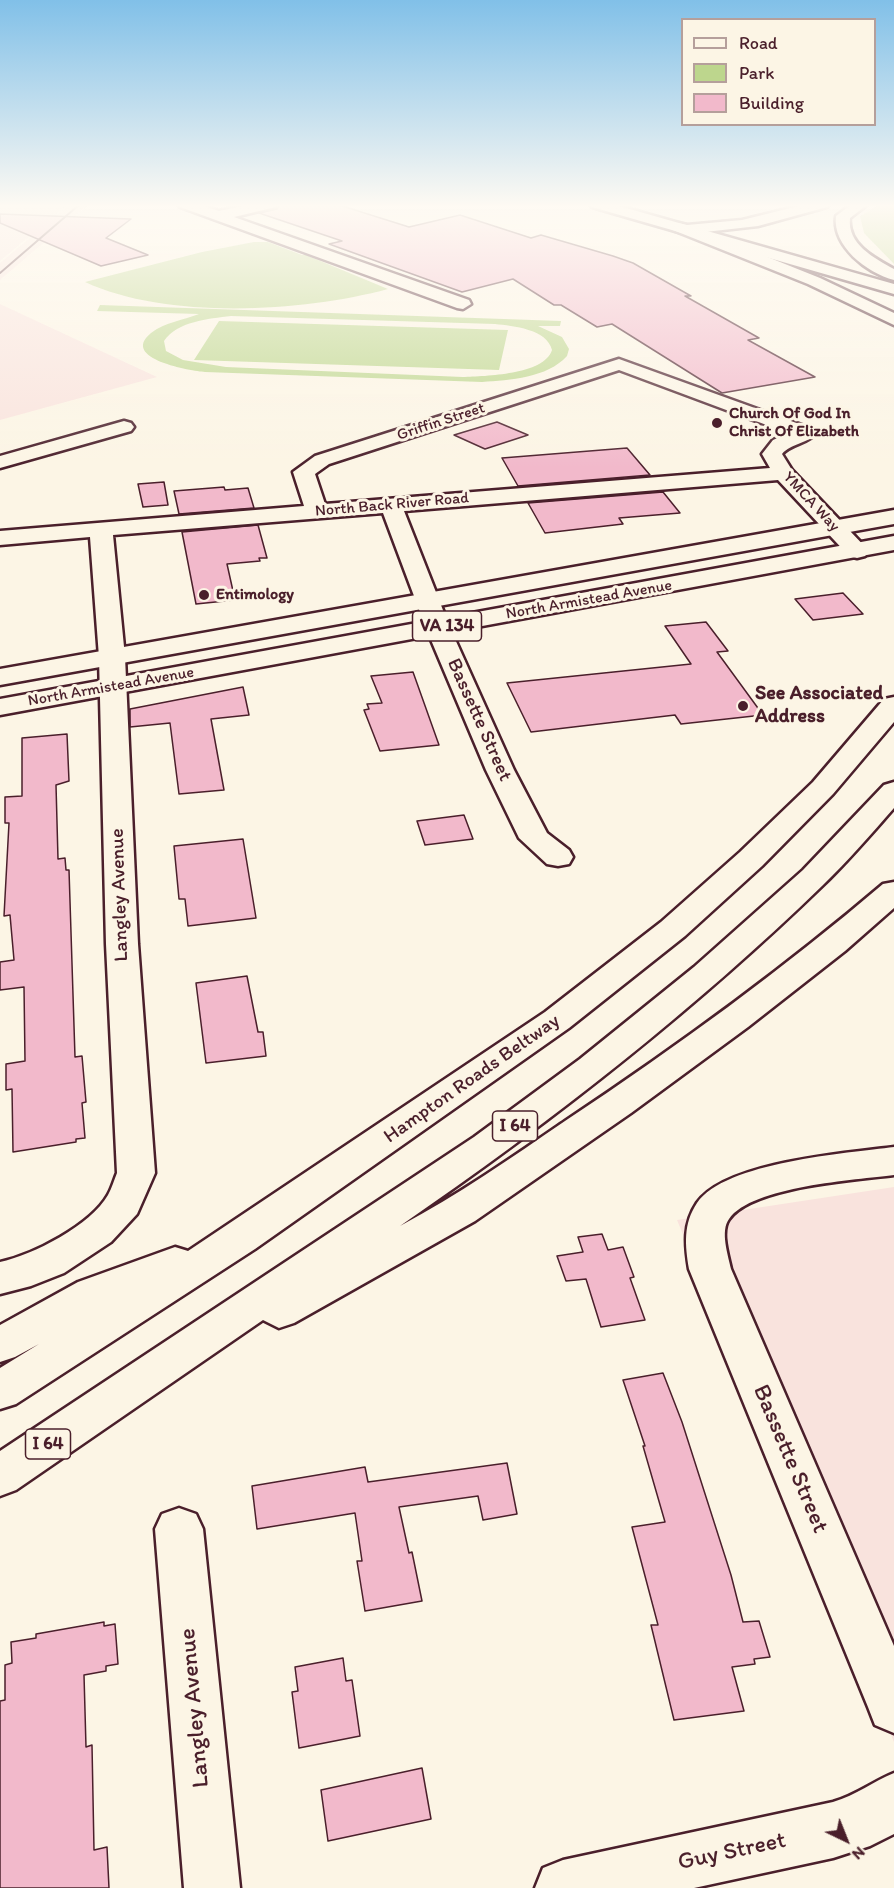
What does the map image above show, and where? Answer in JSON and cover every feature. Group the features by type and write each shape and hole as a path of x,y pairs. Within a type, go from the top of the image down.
{"main road":[{"path":"430,292 463,304"},
{"path":"837,292 894,320"},
{"name":"YMCA Way","path":"619,364 806,433 780,444 772,454 783,473 856,550"},
{"name":"Griffin Street","path":"316,511 304,472 321,460 619,364"},
{"path":"0,462 124,427"},
{"name":"North Back River Road","path":"0,538 783,473"},
{"name":"Bassette Street","path":"391,505 438,628 500,770 534,838 558,857"},
{"name":"North Armistead Avenue","path":"0,707 112,672 428,600 894,517"},
{"name":"Langley Avenue","path":"0,1278 20,1275 84,1242 122,1206 136,1173 122,944 112,672 101,529"},
{"name":"North Armistead Avenue","path":"0,676 112,672 438,628 894,543"},
{"name":"Hampton Roads Beltway","path":"0,1391 241,1238 557,1020 673,929 751,859 823,788 894,705"},
{"name":"I 64","path":"0,1476 487,1148 593,1068 706,975 814,877 894,791"},
{"path":"96,1412 461,1211 618,1104 736,1019 833,944 894,891"},
{"name":"Bassette Street","path":"894,1161 776,1179 740,1190 714,1208 704,1236 710,1269 894,1707"},
{"path":"0,1346 93,1294 241,1238"},
{"name":"Langley Avenue","path":"179,1529 212,1888"},
{"name":"Guy Street","path":"563,1888 833,1830 870,1818 894,1800"}],"shaded area":[{"path":"0,304 157,377 0,420"},
{"path":"894,1187 894,1742 677,1220"}],"green space":[{"path":"113,292 375,292 316,303 235,308 194,307"},
{"path":"100,305 561,321 560,326 538,326 562,337 569,349 567,356 559,363 539,373 516,379 482,382 205,372 161,362 144,350 144,342 156,329 199,314 97,311","holes":["231,316 495,324 537,333 544,337 552,350 547,358 538,365 526,369 499,375 463,377 226,367 183,360 166,351 164,341 170,334 185,325"]},
{"path":"219,321 508,330 499,370 194,360"}],"building":[{"path":"534,292 684,292 691,296 685,296 759,338 748,340 815,377 722,393 612,324 597,327 561,305 554,305"},
{"path":"497,422 528,435 485,449 454,435"},
{"path":"627,448 650,475 518,486 502,458"},
{"path":"164,482 168,505 143,507 138,484"},
{"path":"224,487 225,490 248,488 254,508 179,514 174,491"},
{"path":"663,492 680,513 619,518 623,524 545,533 528,503"},
{"path":"258,525 267,558 259,558 260,561 227,564 235,600 196,604 182,532"},
{"path":"843,593 863,614 813,620 795,599"},
{"path":"706,622 728,651 717,652 763,715 681,724 675,715 531,732 507,683 691,664 665,626"},
{"path":"413,672 439,745 380,751 364,710 369,709 367,704 382,703 371,676"},
{"path":"243,687 249,715 211,719 224,790 179,794 170,723 130,727 130,709"},
{"path":"67,734 69,781 56,785 58,859 65,858 66,870 69,870 75,1057 82,1056 86,1102 82,1103 85,1138 76,1139 76,1142 13,1152 12,1089 6,1090 6,1064 25,1061 24,987 0,990 0,962 14,960 10,915 4,916 9,823 5,823 5,797 22,796 22,738"},
{"path":"464,815 473,839 425,845 417,821"},
{"path":"243,839 256,918 188,926 185,899 179,899 174,846"},
{"path":"247,976 258,1032 263,1032 266,1056 206,1063 196,983"},
{"path":"602,1234 608,1250 623,1247 634,1277 630,1278 645,1320 601,1327 586,1279 566,1281 557,1256 583,1252 578,1237"},
{"path":"663,1373 682,1422 731,1575 743,1622 759,1621 770,1657 754,1659 755,1664 732,1667 744,1711 674,1720 651,1625 658,1625 632,1527 665,1522 643,1446 645,1446 623,1380"},
{"path":"507,1463 517,1514 483,1520 478,1496 399,1507 409,1553 412,1552 422,1601 365,1611 357,1561 362,1561 355,1513 257,1529 252,1486 365,1467 368,1482"},
{"path":"104,1622 104,1626 115,1624 118,1664 106,1666 106,1671 84,1675 86,1747 92,1745 94,1850 107,1847 109,1888 0,1888 0,1701 5,1700 5,1665 12,1663 11,1642 36,1638 36,1634"},
{"path":"343,1658 346,1681 352,1680 360,1736 299,1748 292,1692 298,1691 295,1667"},
{"path":"422,1768 431,1819 328,1841 321,1790"}],"place":[{"name":"Church Of God In Christ Of Elizabeth","path":"717,423"},
{"name":"Entimology","path":"204,595"},
{"name":"See Associated Address","path":"743,706"}]}
